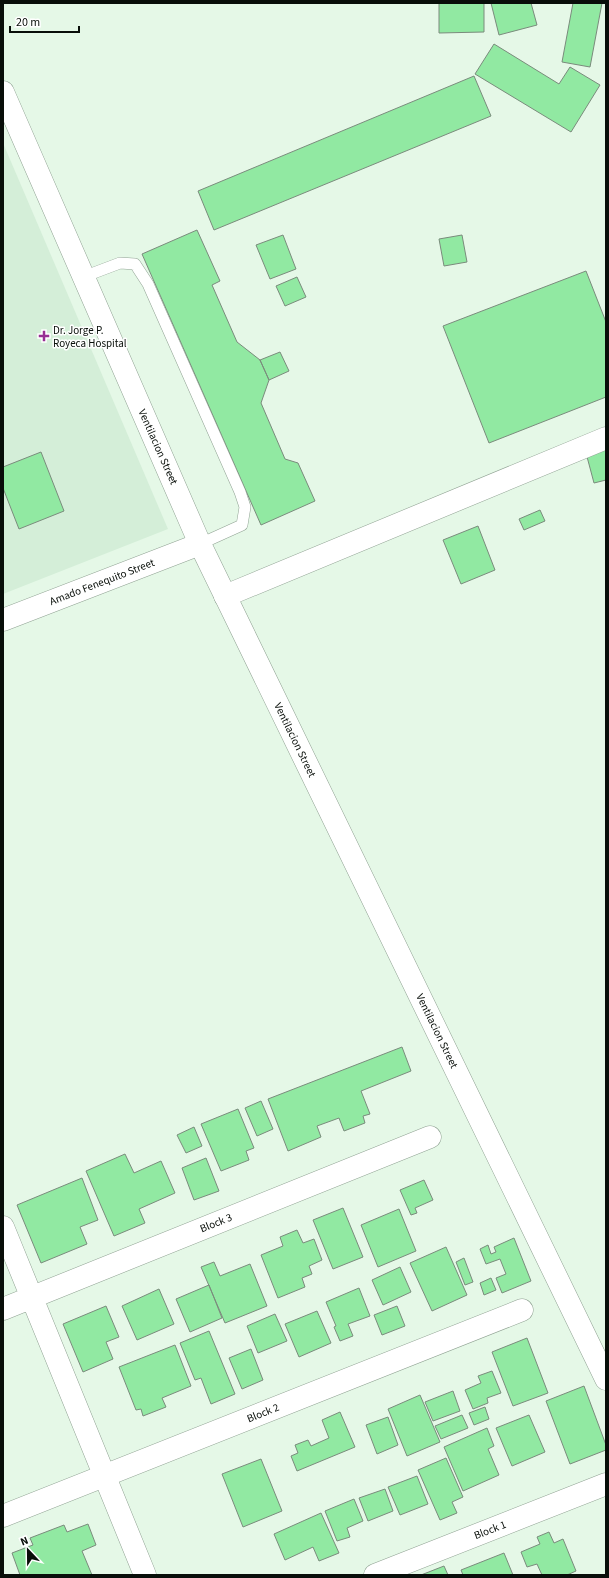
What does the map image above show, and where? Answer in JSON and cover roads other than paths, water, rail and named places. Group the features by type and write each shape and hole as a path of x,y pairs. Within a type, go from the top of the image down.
{"street":[{"name":"Ventilacion Street","path":"3,92 200,544 606,1379"},
{"path":"225,596 606,438"},
{"name":"Amado Fenequito Street","path":"3,620 200,544"},
{"name":"Block 3","path":"3,1309 430,1137"},
{"path":"3,1227 145,1575"},
{"name":"Block 2","path":"3,1516 522,1310"},
{"name":"Block 1","path":"375,1575 606,1484"}],"lane":[{"path":"83,278 120,263 135,264 148,284 240,492 245,507 242,525 200,544"}],"place":[{"name":"Dr. Jorge P. Royeca Hospital","path":"44,336"}]}
